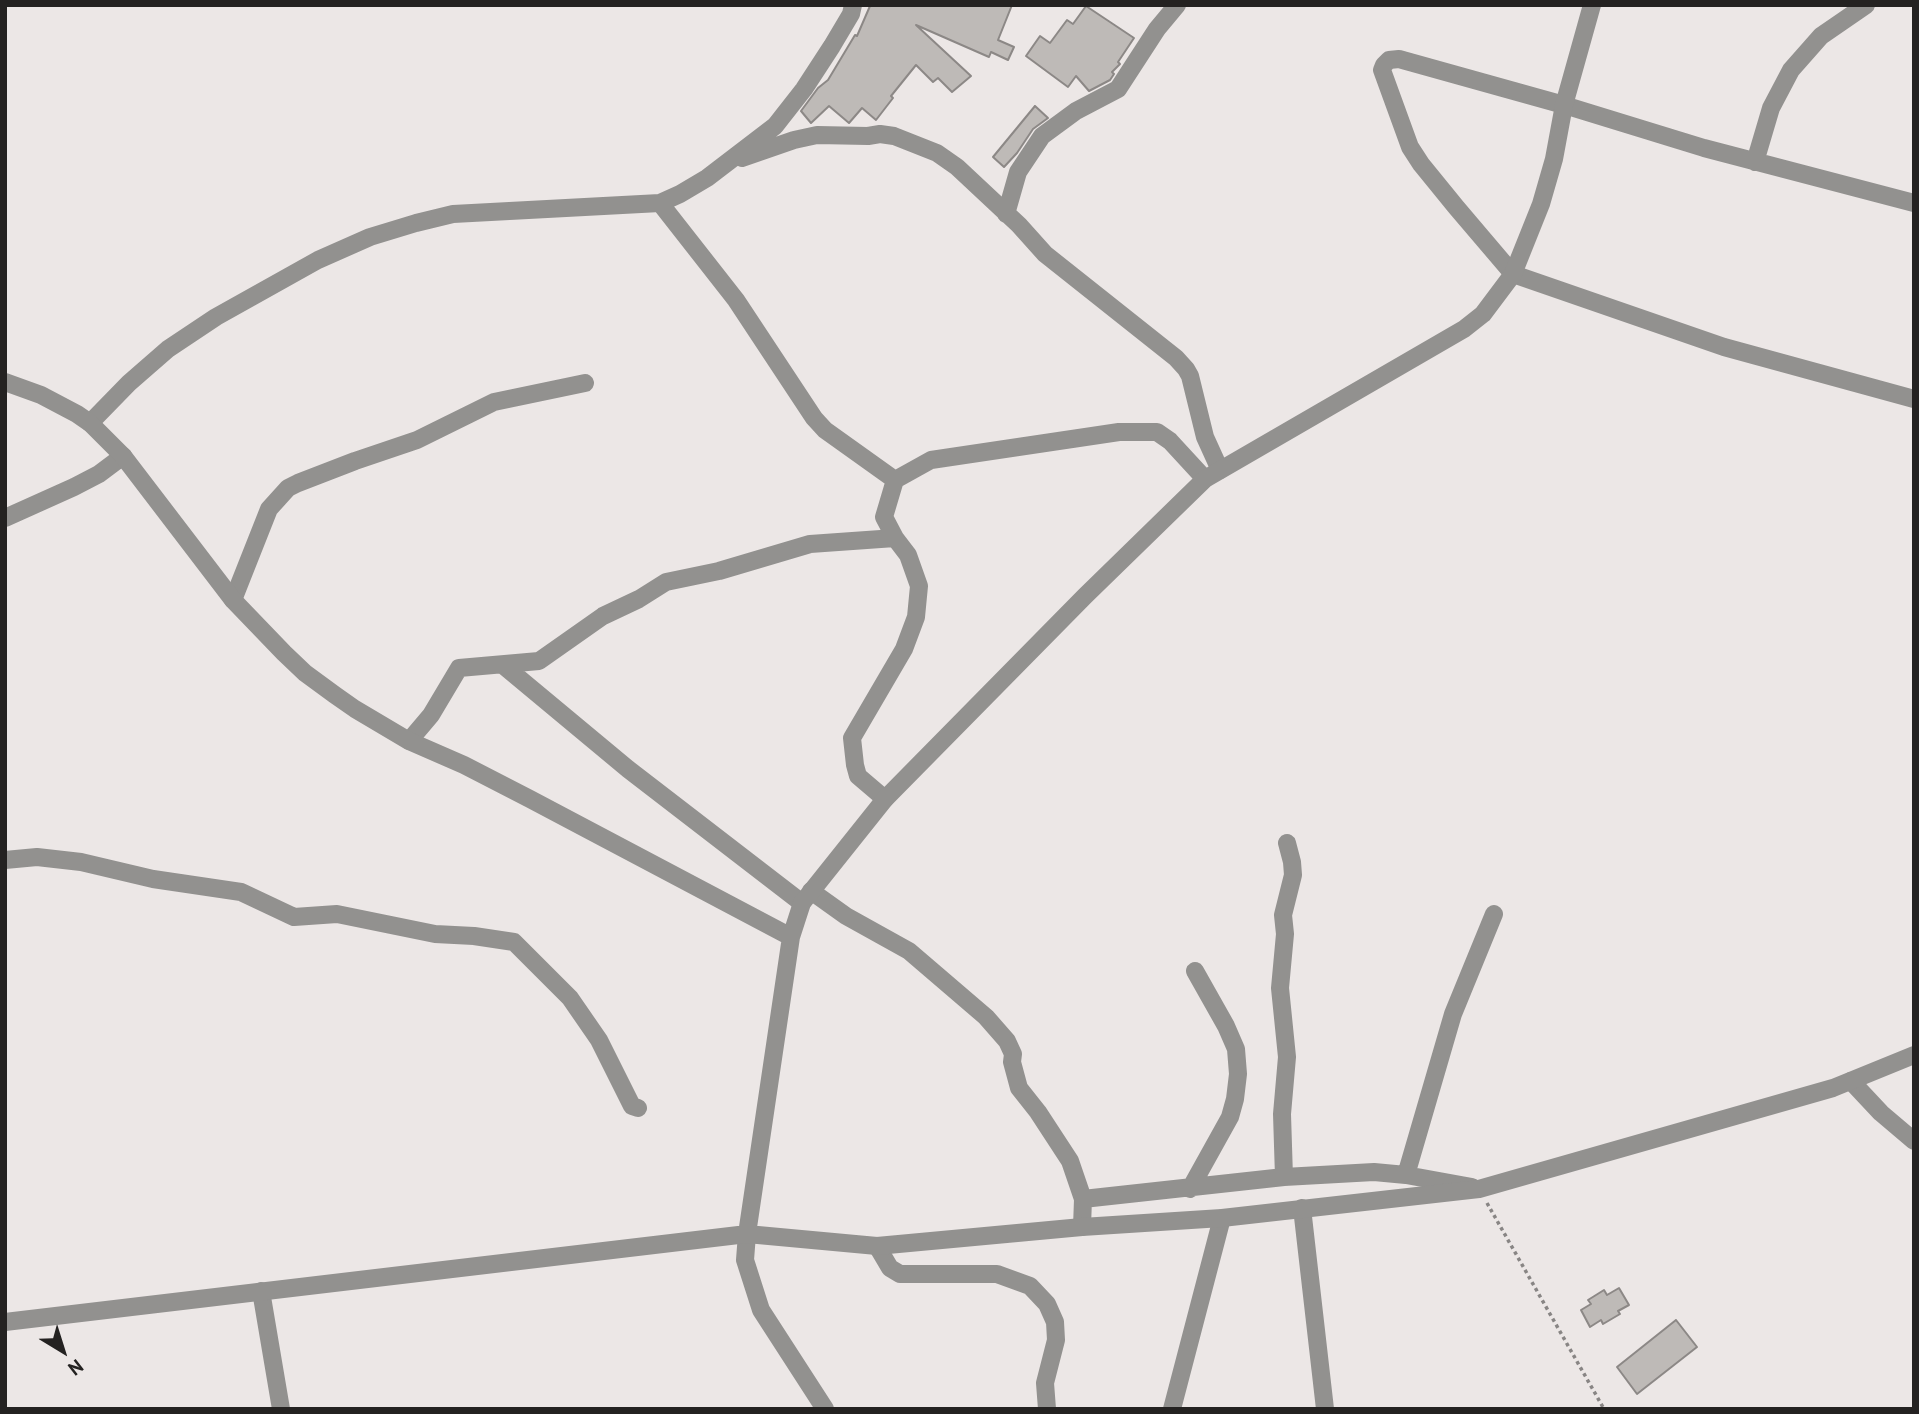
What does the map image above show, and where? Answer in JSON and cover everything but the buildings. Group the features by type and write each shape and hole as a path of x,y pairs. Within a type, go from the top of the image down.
{"street":[{"path":"90,423 129,383 168,349 216,317 318,260 370,237 453,214 660,203 680,194 707,178 775,126 804,89 832,46 853,5"},
{"path":"1006,214 1018,173 1042,136 1076,111 1118,89 1157,29 1177,5"},
{"path":"825,1409 761,1310 745,1260 791,937 807,897 885,799 1085,596 1212,475 1464,329 1483,314 1513,274 1548,186 1564,105 1592,5"},
{"path":"1755,162 1771,108 1791,70 1821,36 1866,5"},
{"path":"1914,203 1704,148 1399,59 1389,60 1382,70 1405,136 1415,156 1513,274 1724,347 1914,399"},
{"path":"727,161 817,135 894,136 937,153 1018,225 1045,254 1176,358 1186,369 1205,437 1212,475"},
{"path":"660,203 736,300 814,418 825,430 895,480"},
{"path":"5,382 41,395 90,423 123,456 233,600 305,673 355,709 409,741 464,765 791,937"},
{"path":"233,600 269,509 288,488 417,440 495,402 585,383"},
{"path":"885,799 858,776 852,738 904,649 916,617 919,586 908,555 884,517 895,480 931,460 1105,434 1140,432 1157,432 1212,475"},
{"path":"5,518 99,474 123,456"},
{"path":"409,741 431,715 459,668 539,662 603,616 639,599 666,582 719,571 810,544 895,538"},
{"path":"503,665 628,769 807,897 909,951 986,1017 1007,1041 1013,1054 1012,1062 1019,1088 1070,1161 1083,1199 1082,1227"},
{"path":"1284,1177 1282,1114 1287,1057 1280,988 1285,934 1283,915 1293,875 1287,844"},
{"path":"5,860 37,857 82,862 153,879 241,892 293,917 337,914 435,934 514,942 570,998 599,1040 632,1105 638,1108"},
{"path":"1406,1175 1453,1014 1494,914"},
{"path":"1190,1189 1230,1117 1238,1074 1236,1049 1195,971"},
{"path":"5,1322 747,1234 877,1246 1082,1227 1222,1218 1479,1189 1819,1092 1914,1055"},
{"path":"1851,1081 1881,1113 1914,1141"},
{"path":"1083,1199 1284,1177 1374,1172 1406,1175 1479,1189"},
{"path":"1302,1209 1325,1409"},
{"path":"1172,1409 1222,1218"},
{"path":"877,1246 890,1268 900,1274 997,1274 1030,1286 1047,1304 1055,1322 1056,1340 1045,1383 1047,1409"},
{"path":"261,1291 281,1409"}],"path":[{"path":"1479,1189 1604,1409"}]}
